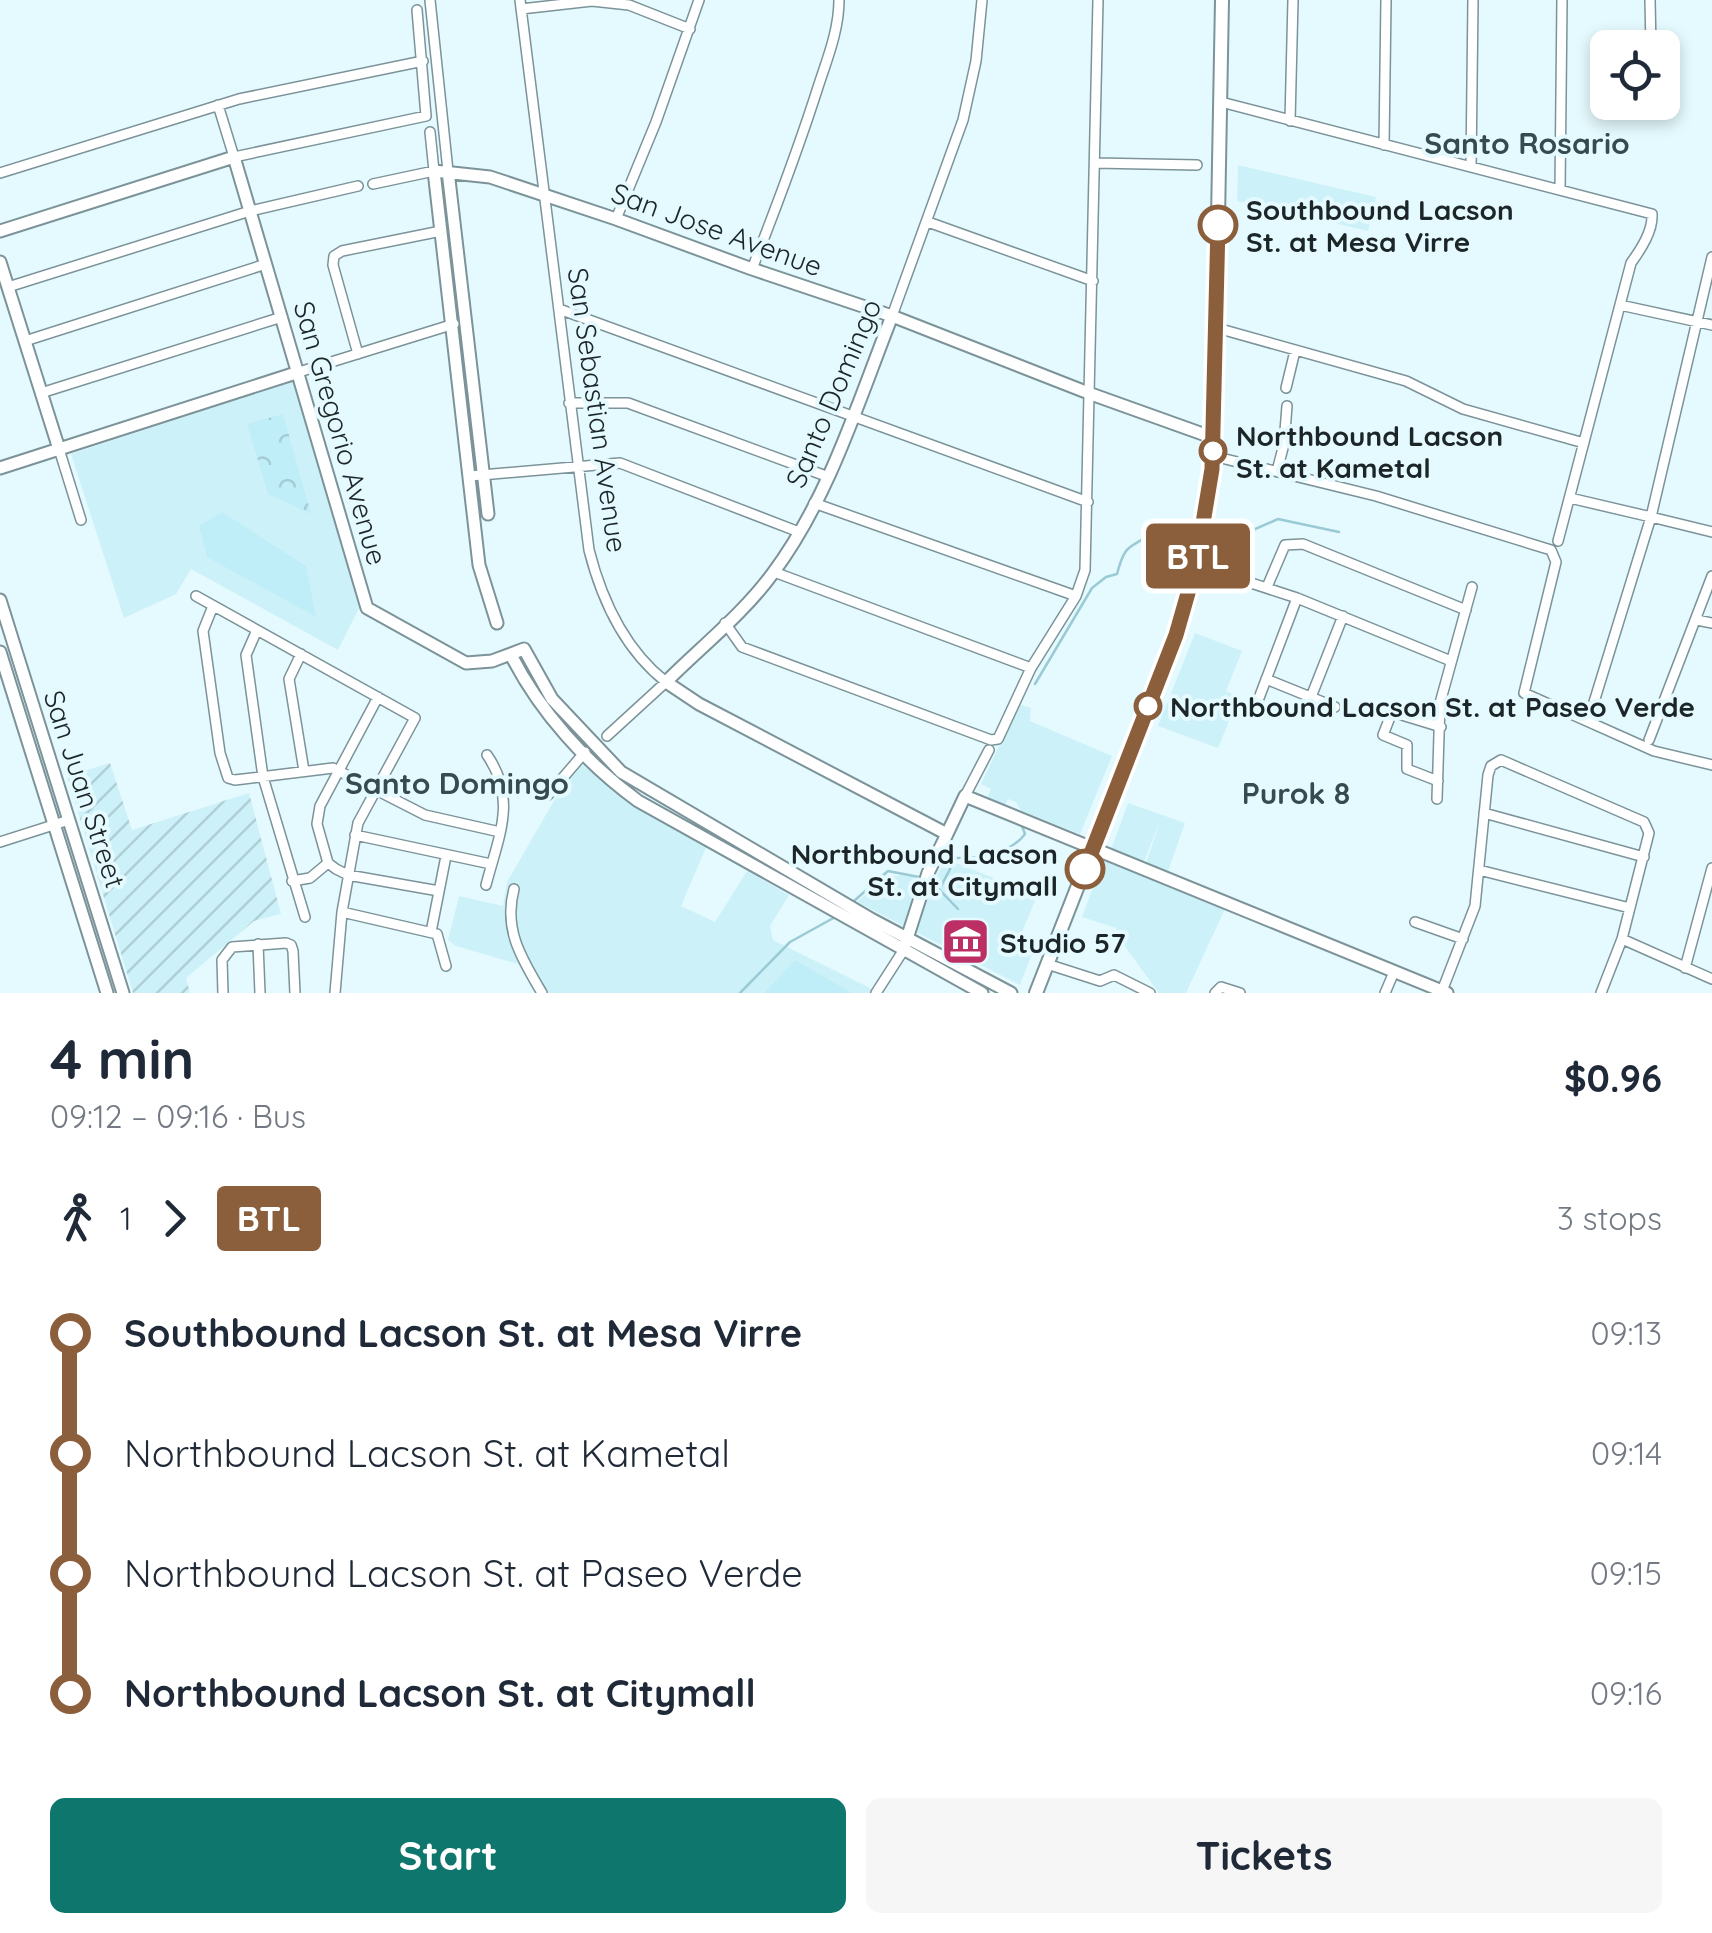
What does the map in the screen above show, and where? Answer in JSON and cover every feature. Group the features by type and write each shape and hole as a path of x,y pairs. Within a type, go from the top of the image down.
{"main road":[{"path":"1036,993 1176,635 1196,565 1214,438 1222,0"}],"street":[{"path":"430,0 442,231 452,324 480,566 497,623"},
{"path":"616,219 699,0"},
{"path":"752,269 796,158 832,42 839,0"},
{"name":"Santo Domingo","path":"606,736 666,682 774,572 814,503 928,222 973,82 982,0"},
{"path":"725,623 742,648 991,740 998,738 1031,668 1076,596 1085,570 1098,0"},
{"path":"1290,121 1293,0"},
{"path":"1384,145 1386,0"},
{"path":"1471,167 1473,0"},
{"path":"1560,190 1562,0"},
{"path":"1650,0 1650,30"},
{"path":"521,4 592,1 629,5 690,29"},
{"name":"San Sebastian Avenue","path":"521,4 576,464 586,538 598,586 628,642 652,672 666,682 699,704 947,834"},
{"path":"0,231 234,158 426,116 417,10"},
{"path":"0,173 218,105 423,61"},
{"path":"1221,102 1650,213 1653,220 1631,262 1558,541"},
{"name":"San Gregorio Avenue","path":"218,105 366,608 466,664 524,650 552,699 589,749"},
{"path":"430,132 441,171 466,322 488,514"},
{"path":"1095,163 1197,166"},
{"path":"373,184 441,171"},
{"name":"San Jose Avenue","path":"441,171 490,177 544,194 892,316 1214,438"},
{"path":"8,287 250,212 358,186"},
{"path":"928,222 1093,281"},
{"path":"358,354 333,265 334,256 342,251 442,231"},
{"path":"1590,715 1650,518 1712,257"},
{"path":"0,262 81,520"},
{"path":"25,341 266,264"},
{"path":"1620,305 1712,325"},
{"path":"559,309 1088,502"},
{"path":"42,393 282,318"},
{"path":"0,468 466,322"},
{"path":"1217,328 1406,382 1463,409 1584,444"},
{"path":"1286,388 1295,350"},
{"path":"569,403 628,403 826,476"},
{"path":"1277,471 1287,406"},
{"path":"1213,456 1376,496 1551,550 1556,562 1524,692 1654,751 1712,765"},
{"path":"470,476 620,463 799,532"},
{"path":"1570,498 1712,532"},
{"path":"814,503 1076,596"},
{"path":"1267,588 1286,545 1302,544 1466,610"},
{"path":"1196,565 1297,598 1451,661"},
{"path":"774,572 1031,668"},
{"path":"1650,740 1712,576"},
{"path":"1436,799 1440,706 1472,588"},
{"path":"196,596 415,718 360,815 342,912 335,993"},
{"path":"1258,698 1297,598"},
{"name":"San Juan Street","path":"1,604 123,993"},
{"path":"213,606 202,631 224,773 235,780 329,768 426,816 500,832"},
{"path":"1311,698 1344,616"},
{"path":"1697,620 1712,624"},
{"path":"257,630 246,656 263,776 305,917"},
{"name":"San Juan Street","path":"0,652 107,993"},
{"path":"301,654 289,679 304,771"},
{"path":"511,655 542,707 589,749 613,783 638,801 832,903 982,993"},
{"path":"1266,680 1335,707"},
{"path":"378,697 317,818 328,864 348,874 439,892"},
{"path":"1438,782 1406,768 1408,746 1382,735 1392,712 1441,728"},
{"path":"548,796 589,749"},
{"path":"876,993 905,945 926,879 989,750"},
{"path":"486,755 506,805 486,885"},
{"path":"965,796 1445,992 1474,912 1489,769 1504,760 1644,822 1650,833 1622,938 1601,993"},
{"path":"1484,813 1644,857"},
{"path":"0,842 69,820"},
{"path":"355,835 491,864"},
{"path":"432,932 446,856"},
{"path":"292,881 310,878 328,864"},
{"path":"1685,968 1712,868"},
{"path":"1479,870 1630,908"},
{"path":"514,889 510,908 515,948 542,993"},
{"path":"342,912 432,932 440,938 446,966"},
{"path":"1415,922 1463,940"},
{"path":"1622,938 1712,979"},
{"path":"223,993 224,956 238,945 258,944 292,945 296,993"},
{"path":"258,944 260,993"},
{"path":"905,945 1011,993"},
{"path":"1047,964 1100,980 1114,975 1150,993"},
{"path":"1386,993 1394,972"},
{"path":"1215,993 1221,987 1240,993"}],"shaded area":[{"path":"1238,165 1376,197 1368,231 1237,201"},
{"path":"295,381 359,608 338,650 191,569 176,594 124,618 71,454"},
{"path":"1195,633 1242,651 1226,691 1239,697 1218,748 1158,726"},
{"path":"1019,704 1031,708 1030,721 1112,756 1080,834 1021,811 1016,802 1008,799 1004,808 986,800 991,789 981,784"},
{"path":"110,763 132,830 249,793 281,914 254,921 186,978 190,993 133,993 67,776"},
{"path":"580,763 633,802 707,845 681,906 715,922 747,871 789,895 770,926 773,940 880,993 535,993 518,964 456,946 448,940 459,896 503,906 507,882"},
{"path":"1128,803 1185,823 1167,874 1145,866 1160,821 1143,864 1110,852"},
{"path":"1104,858 1226,907 1186,993 1159,993 1118,937 1116,928 1082,917"},
{"path":"947,859 1037,896 1017,944 1033,951 1020,985 857,902 886,877 903,875 932,882"}],"green space":[{"path":"283,414 311,514 268,494 247,424"},
{"path":"222,512 306,566 316,617 207,557 199,526"},
{"path":"795,960 852,993 764,993"}],"waterway":[{"path":"1218,537 1244,534 1278,519 1339,532"},
{"path":"1035,684 1092,588 1117,574 1130,547 1155,530 1161,530 1177,543 1191,540"},
{"path":"941,886 956,858 1003,850 1025,834 1022,826"},
{"path":"854,901 888,871 924,878"},
{"path":"931,881 958,909"},
{"path":"740,993 790,942 837,916"}],"bus line":[{"name":"BTL","path":"1085,869 1176,635 1204,531 1212,469 1218,225"}],"place":[{"name":"Southbound Lacson St. at Mesa Virre","path":"1218,225"},
{"name":"Northbound Lacson St. at Kametal","path":"1213,451"},
{"name":"Northbound Lacson St. at Paseo Verde","path":"1148,706"},
{"name":"Northbound Lacson St. at Citymall","path":"1085,869"},
{"name":"Studio 57","path":"965,942"}],"district":[{"name":"Santo Rosario","path":"1527,143"},
{"name":"Santo Domingo","path":"457,783"},
{"name":"Purok 8","path":"1296,793"}]}
